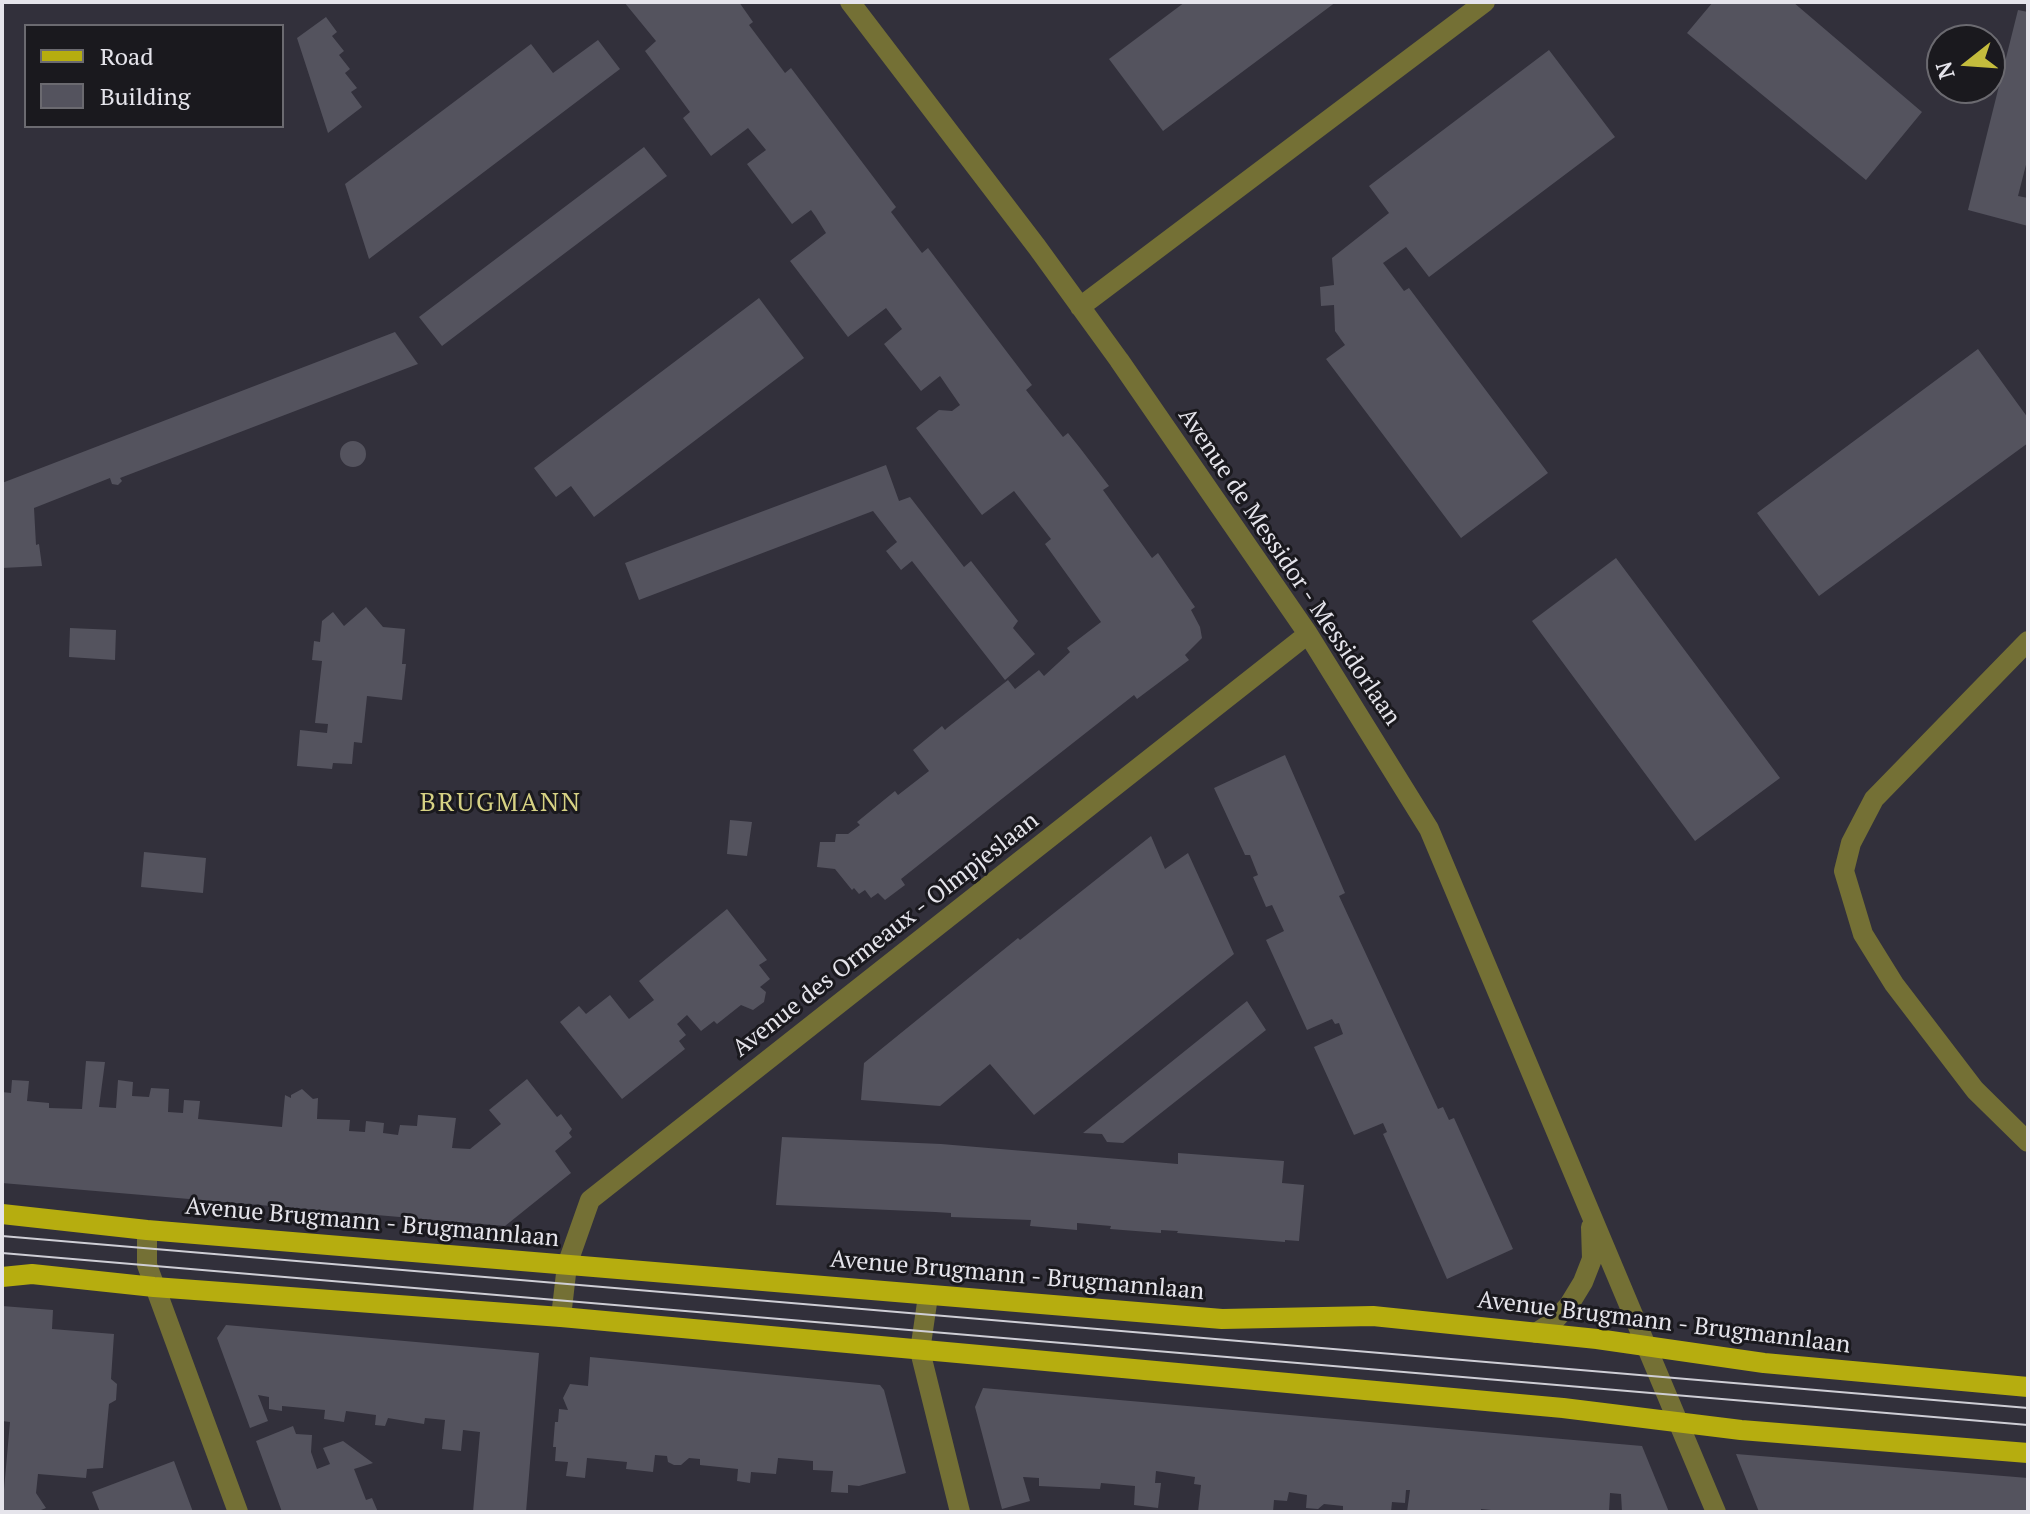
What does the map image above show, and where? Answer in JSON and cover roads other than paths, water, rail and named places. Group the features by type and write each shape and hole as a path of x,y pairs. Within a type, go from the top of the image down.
{"main road":[{"name":"Avenue Brugmann - Brugmannlaan","path":"2,1214 147,1230 1222,1319 1373,1316 1645,1345 1764,1363 2028,1387"},
{"path":"2,1277 32,1274 154,1287 561,1317 1563,1408 1741,1430 2028,1453"}],"street":[{"name":"Avenue de Messidor - Messidorlaan","path":"850,2 1080,307 1308,634 1429,829 1716,1512"},
{"path":"1080,307 1485,2"},
{"name":"Avenue des Ormeaux - Olmpjeslaan","path":"561,1317 567,1265 590,1200 1308,634"},
{"path":"2028,641 1874,799 1851,843 1844,871 1863,934 1894,984 1975,1090 2028,1142"},
{"name":"Avenue de Messidor - Messidorlaan","path":"1536,1333 1553,1322 1569,1305 1583,1282 1592,1259 1591,1215"},
{"path":"147,1230 147,1265 154,1287 238,1512"},
{"path":"928,1296 920,1351 960,1512"}],"tram line":[{"path":"2,1236 2028,1408"},
{"path":"2,1253 2028,1425"}],"district":[{"name":"BRUGMANN","path":"501,804"}]}
